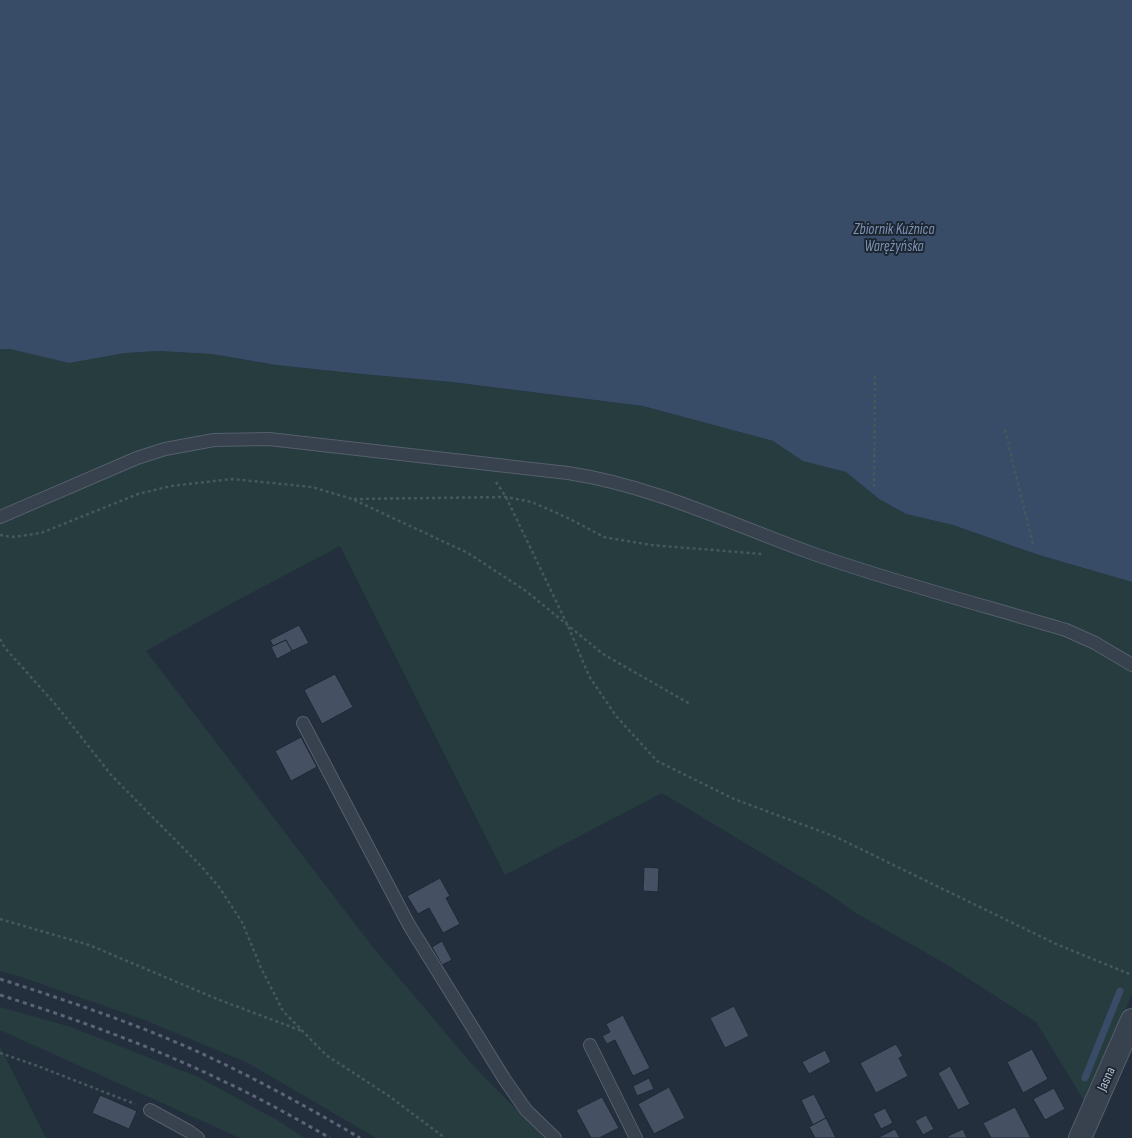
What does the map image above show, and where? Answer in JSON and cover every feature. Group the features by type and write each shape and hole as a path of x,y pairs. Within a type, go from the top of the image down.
{"street":[{"name":"Jasna","path":"1080,1138 1132,1020"}],"lane":[{"path":"0,517 137,458 165,449 214,440 248,438 275,440 484,463 591,477 633,487 858,568 1066,630 1095,643 1132,665"},
{"path":"302,723 409,925 505,1080 526,1110 555,1138"},
{"path":"590,1045 636,1138"},
{"path":"150,1110 198,1138"}],"path":[{"path":"874,487 875,376"},
{"path":"1005,430 1033,544"},
{"path":"484,463 506,498 568,626 590,676 616,716 657,761 734,799 836,837 1056,944 1132,975"},
{"path":"0,535 13,537 41,533 138,494 171,486 232,479 312,487 352,499 468,553 526,591 603,654 690,704"},
{"path":"352,499 506,498 532,502 570,519 604,537 651,545 768,554"},
{"path":"0,639 5,648 56,705 112,776 201,866 219,887 242,922 261,968 284,1011 326,1055 389,1096 444,1138"},
{"path":"0,919 89,945 217,1000 304,1032"},
{"path":"0,1053 35,1065 150,1110"}],"green space":[{"path":"0,349 10,349 69,363 125,353 159,351 212,354 276,365 452,382 643,406 773,441 804,461 846,472 879,499 906,514 953,525 1039,555 1132,582 1132,994 1086,1104 1036,1022 944,963 854,912 826,892 662,793 505,875 340,546 146,651 372,946 471,1063 544,1138 376,1138 248,1063 142,1019 0,971"},
{"path":"0,1007 71,1027 198,1077 277,1120 305,1138 240,1138 0,1030"},
{"path":"0,1047 46,1138 0,1138"}],"water":[{"name":"Zbiornik Kuźnica Warężyńska","path":"0,0 1132,0 1132,582 1039,555 953,525 906,514 879,499 846,472 803,461 773,441 643,406 452,382 276,365 212,354 159,351 125,353 69,363 10,349 0,349"}],"building":[{"path":"299,625 309,643 292,651 286,640 273,646 270,640"},
{"path":"286,640 292,651 277,659 271,647"},
{"path":"335,674 353,707 322,724 304,690"},
{"path":"301,737 317,767 291,781 275,751"},
{"path":"644,867 659,868 658,892 643,891"},
{"path":"440,878 450,896 446,898 460,924 443,933 429,908 418,914 407,896"},
{"path":"442,941 452,960 442,965 432,947"},
{"path":"734,1006 749,1036 725,1048 710,1018"},
{"path":"623,1015 650,1068 633,1076 615,1040 607,1044 602,1036 610,1032 606,1024"},
{"path":"896,1044 903,1056 899,1058 908,1076 876,1093 860,1063"},
{"path":"1032,1049 1048,1079 1023,1093 1007,1062"},
{"path":"825,1050 831,1062 809,1074 802,1062"},
{"path":"950,1066 970,1104 958,1110 938,1073"},
{"path":"649,1078 654,1089 637,1096 633,1086"},
{"path":"669,1087 685,1118 654,1134 638,1104"},
{"path":"1054,1088 1065,1109 1045,1120 1033,1099"},
{"path":"814,1094 826,1118 813,1125 801,1100"},
{"path":"100,1095 137,1111 129,1129 92,1113"},
{"path":"602,1097 619,1128 599,1138 591,1138 576,1110"},
{"path":"1015,1107 1031,1138 991,1138 983,1123"},
{"path":"885,1108 893,1123 881,1129 873,1114"},
{"path":"926,1115 934,1129 923,1135 915,1121"},
{"path":"826,1118 836,1138 815,1138 809,1127"},
{"path":"895,1129 900,1138 877,1138"},
{"path":"963,1129 967,1138 948,1138 948,1136"}],"waterway":[{"path":"1085,1078 1120,991"}],"railway":[{"path":"0,979 73,1003 194,1050 278,1092 360,1138"},
{"path":"0,995 85,1024 196,1068 250,1094 330,1138"}]}
